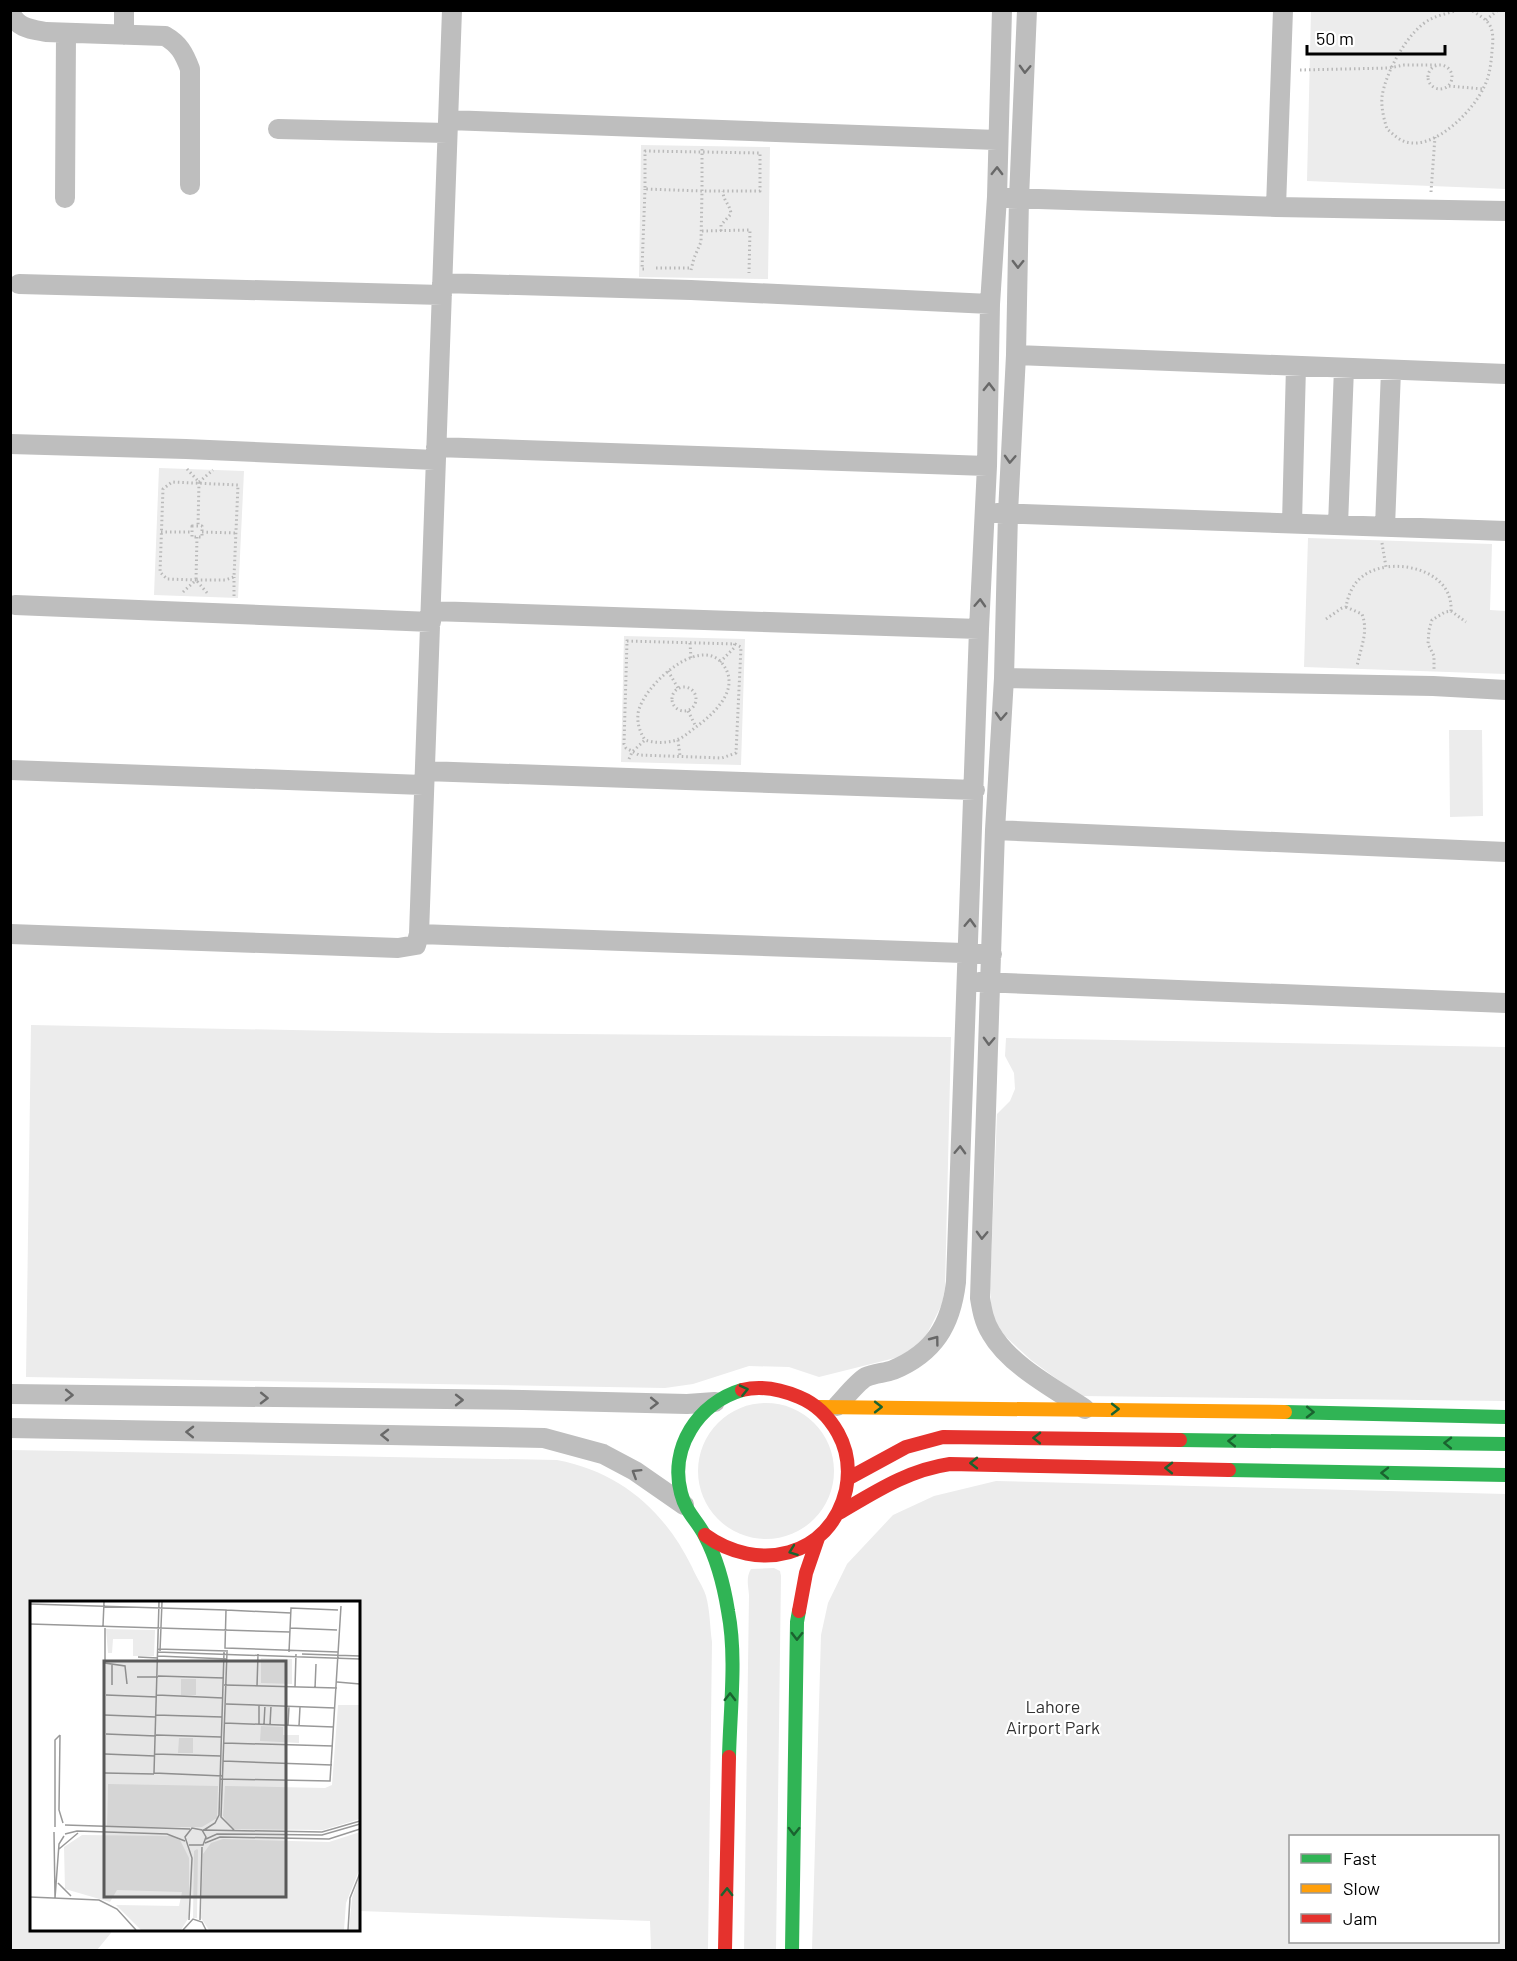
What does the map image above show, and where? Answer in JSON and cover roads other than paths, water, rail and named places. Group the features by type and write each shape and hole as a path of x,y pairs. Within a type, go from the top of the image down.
{"street":[{"path":"124,10 124,35"},
{"path":"10,934 398,948 416,945 419,934 452,10"},
{"path":"828,1407 866,1377 892,1370 909,1362 930,1347 942,1329 953,1303 956,1282 1002,10"},
{"path":"1027,10 1004,678 995,830 980,1298 982,1312 990,1333 1003,1350 1085,1409"},
{"path":"1276,207 1283,10"},
{"path":"10,12 16,23 27,29 46,33 165,36 176,42 184,53 190,69 190,185"},
{"path":"65,198 66,33"},
{"path":"278,129 447,126 702,131 997,141"},
{"path":"997,197 1276,207 1506,211"},
{"path":"20,284 691,290 990,304"},
{"path":"1016,355 1506,374"},
{"path":"1292,523 1296,366"},
{"path":"1338,525 1344,368"},
{"path":"1384,527 1391,370"},
{"path":"10,444 987,466"},
{"path":"985,512 1506,531"},
{"path":"15,605 430,617 737,621 979,629"},
{"path":"1004,678 1356,684 1506,690"},
{"path":"10,770 424,778 628,778 975,790"},
{"path":"995,830 1506,852"},
{"path":"419,934 968,955 992,954"},
{"path":"967,982 1506,1003"},
{"path":"828,1407 846,1447 849,1479 846,1496 839,1513 818,1538 797,1551 773,1557 748,1556 726,1549 705,1535 684,1505 679,1486 678,1467 681,1448 688,1430 700,1414 715,1402 734,1392 756,1387 779,1388 828,1407 1506,1417"},
{"path":"10,1394 687,1404 715,1402"},
{"path":"10,1428 544,1438 603,1454 635,1472 684,1505"},
{"path":"849,1479 881,1459 909,1446 931,1438 944,1437 1506,1444"},
{"path":"839,1513 905,1475 939,1465 978,1463 1506,1475"},
{"path":"705,1535 728,1604 732,1638 725,1950"},
{"path":"792,1950 797,1622 806,1573 818,1538"}],"park label":[{"name":"Lahore Airport Park","path":"1053,1716"}]}
